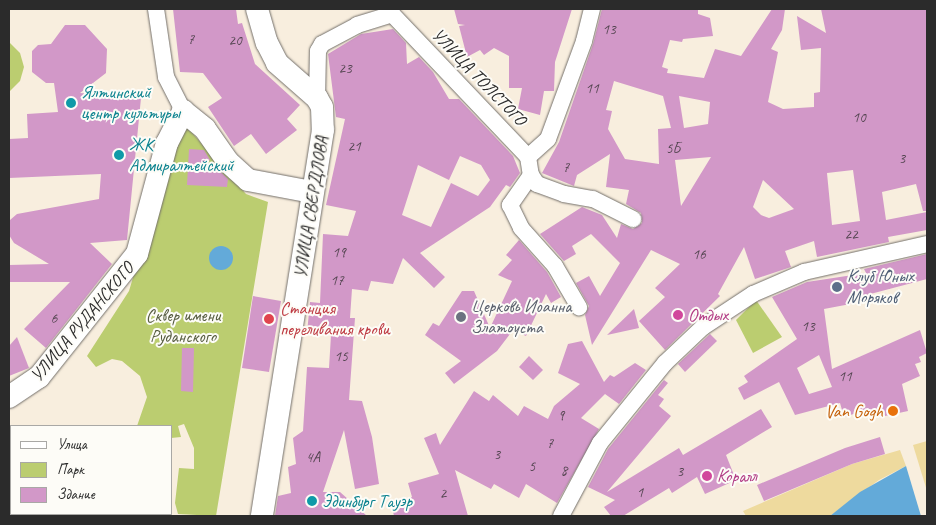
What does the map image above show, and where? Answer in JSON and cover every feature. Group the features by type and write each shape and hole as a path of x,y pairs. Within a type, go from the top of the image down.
{"main road":[{"path":"257,9 267,43 277,63 317,98"},
{"name":"УЛИЦА СВЕРДЛОВА","path":"262,516 323,130 322,107 317,98"},
{"path":"183,111 204,129 228,162 248,180 312,192"},
{"name":"УЛИЦА РУДАНСКОГО","path":"9,397 40,377 138,254 167,142 183,111"}],"street":[{"path":"156,9 166,77 183,111"},
{"path":"592,9 584,41 548,139 528,157 531,175 537,184 564,194 593,199 633,219"},
{"name":"УЛИЦА ТОЛСТОГО","path":"317,98 318,51 322,44 384,12 392,14 528,157"},
{"path":"531,175 510,205 522,228 555,266 579,307"},
{"path":"562,516 600,443 665,363 703,327 753,294 804,272 927,244"}],"green space":[{"path":"9,42 20,53 24,67 20,81 9,92"},
{"name":"Сквер имени Руданского","path":"180,119 246,194 268,202 216,516 178,514 175,503 179,468 194,469 194,448 184,424 178,426 181,437 172,438 172,425 137,425 147,397 140,376 122,361 112,359 96,367 87,356 129,291"},
{"path":"756,300 782,337 753,353 736,320"}],"sand":[{"path":"927,441 927,491 913,445"},
{"path":"900,450 906,466 879,480 830,516 746,516 743,511 852,464"}],"water":[{"path":"221,246 230,249 233,258 230,267 221,270 212,267 209,258 212,249"},
{"path":"906,466 921,516 830,516 860,492"}],"building":[{"path":"173,9 236,9 238,24 242,23 255,64 300,105 287,119 297,130 266,154 251,134 234,146 208,107 222,98 203,73 180,72"},
{"path":"454,9 572,9 555,62 554,91 544,91 540,115 518,109 522,88 509,88 509,56 494,48 484,55 480,50 467,57 459,26 465,25 458,24"},
{"path":"602,9 698,9 698,14 710,18 713,36 683,39 682,42 670,40 662,67 668,69 667,73 704,78 715,49 741,56 772,9 785,9 782,30 771,49 778,52 768,102 783,109 814,107 814,93 820,92 821,48 801,50 797,16 826,33 821,9 927,9 927,211 923,211 916,184 882,192 886,220 927,212 927,230 888,237 889,242 817,257 814,241 785,251 791,267 755,279 744,247 718,294 720,296 665,350 639,321 665,297 655,288 680,264 651,250 592,345 585,315 589,306 576,283 589,276 600,296 620,263 591,234 572,246 576,254 564,261 540,234 582,207 602,215 617,238 621,224 633,229 642,223 641,213 626,204 629,190 606,187 610,154 577,175 574,186 542,173 559,142 593,44","holes":["614,81 663,96 671,128 658,129 659,164 625,159 608,129 612,111 606,110","679,96 710,102 708,124 684,128","711,157 681,206 675,160","853,170 860,221 832,225 827,173","763,180 794,209 769,218 761,215 753,207"]},
{"path":"65,25 85,25 107,49 106,73 80,93 141,98 127,240 90,243 112,264 46,348 24,329 70,282 9,282 9,265 49,264 14,243 9,235 10,220 17,214 99,199 101,174 9,178 9,139 28,138 27,114 58,112 54,83 46,83 32,72 32,51 38,45 51,44"},
{"path":"393,29 406,43 407,64 419,57 433,72 449,99 459,99 513,156 520,173 510,187 506,185 490,207 420,253 445,277 434,288 403,258 393,284 371,281 368,291 352,289 350,318 355,318 349,400 362,401 372,437 379,484 355,489 344,430 323,492 340,492 367,516 275,516 278,496 291,493 288,467 296,464 293,438 303,431 307,367 329,368 331,335 307,333 310,302 320,303 323,234 348,236 356,211 326,205 345,119 336,117 328,54 361,34","holes":["460,156 481,165 490,180 478,196 451,183 431,227 402,215 418,165 449,180"]},
{"path":"189,149 204,150 210,160 204,166 215,166 228,179 227,187 187,185"},
{"path":"519,240 547,272 561,297 551,303 546,294 526,336 513,330 497,351 454,384 445,373 461,361 425,335 433,323 439,326 462,291 474,291 490,328 512,281 498,275 512,260 506,255"},
{"path":"927,254 927,279 859,297 861,302 824,309 832,369 920,330 927,353 919,357 921,362 915,364 920,376 902,384 908,411 885,416 884,410 860,412 844,417 840,403 795,415 779,382 744,400 738,388 748,382 744,376 797,339 772,297 807,282 866,273 864,269","holes":["819,355 832,387 809,394 797,368"]},
{"path":"253,296 281,301 269,372 242,368"},
{"path":"634,309 639,328 607,335"},
{"path":"710,334 717,341 685,372 678,364"},
{"path":"17,337 29,368 9,376 9,346"},
{"path":"582,341 604,382 610,375 614,377 635,363 646,370 619,404 605,394 581,418 599,429 557,503 526,484 519,498 494,484 491,489 455,470 468,516 394,516 391,502 412,497 408,483 439,474 424,438 436,433 440,445 474,391 489,401 493,395 518,416 524,406 548,419 554,406 580,384 558,373 568,344"},
{"path":"182,348 194,348 193,392 181,391"},
{"path":"529,356 543,370 533,380 519,367"},
{"path":"664,380 668,383 658,395 664,399 659,406 671,416 607,492 679,448 683,455 761,409 772,427 726,455 736,480 705,494 697,477 672,493 669,488 623,516 611,516 604,507 615,500 588,487 608,449"},
{"path":"880,437 885,454 852,464 764,501 757,485 845,448"}],"place":[{"name":"Ялтинский центр культуры","path":"71,103"},
{"name":"ЖК Адмиралтейский","path":"119,155"},
{"name":"Клуб Юных Моряков","path":"837,287"},
{"name":"Отдых","path":"678,315"},
{"name":"Церковь Иоанна Златоуста","path":"461,317"},
{"name":"Станция переливания крови","path":"269,319"},
{"name":"Van Gogh","path":"893,411"},
{"name":"Коралл","path":"707,476"},
{"name":"Эдинбург Тауэр","path":"312,501"}]}
